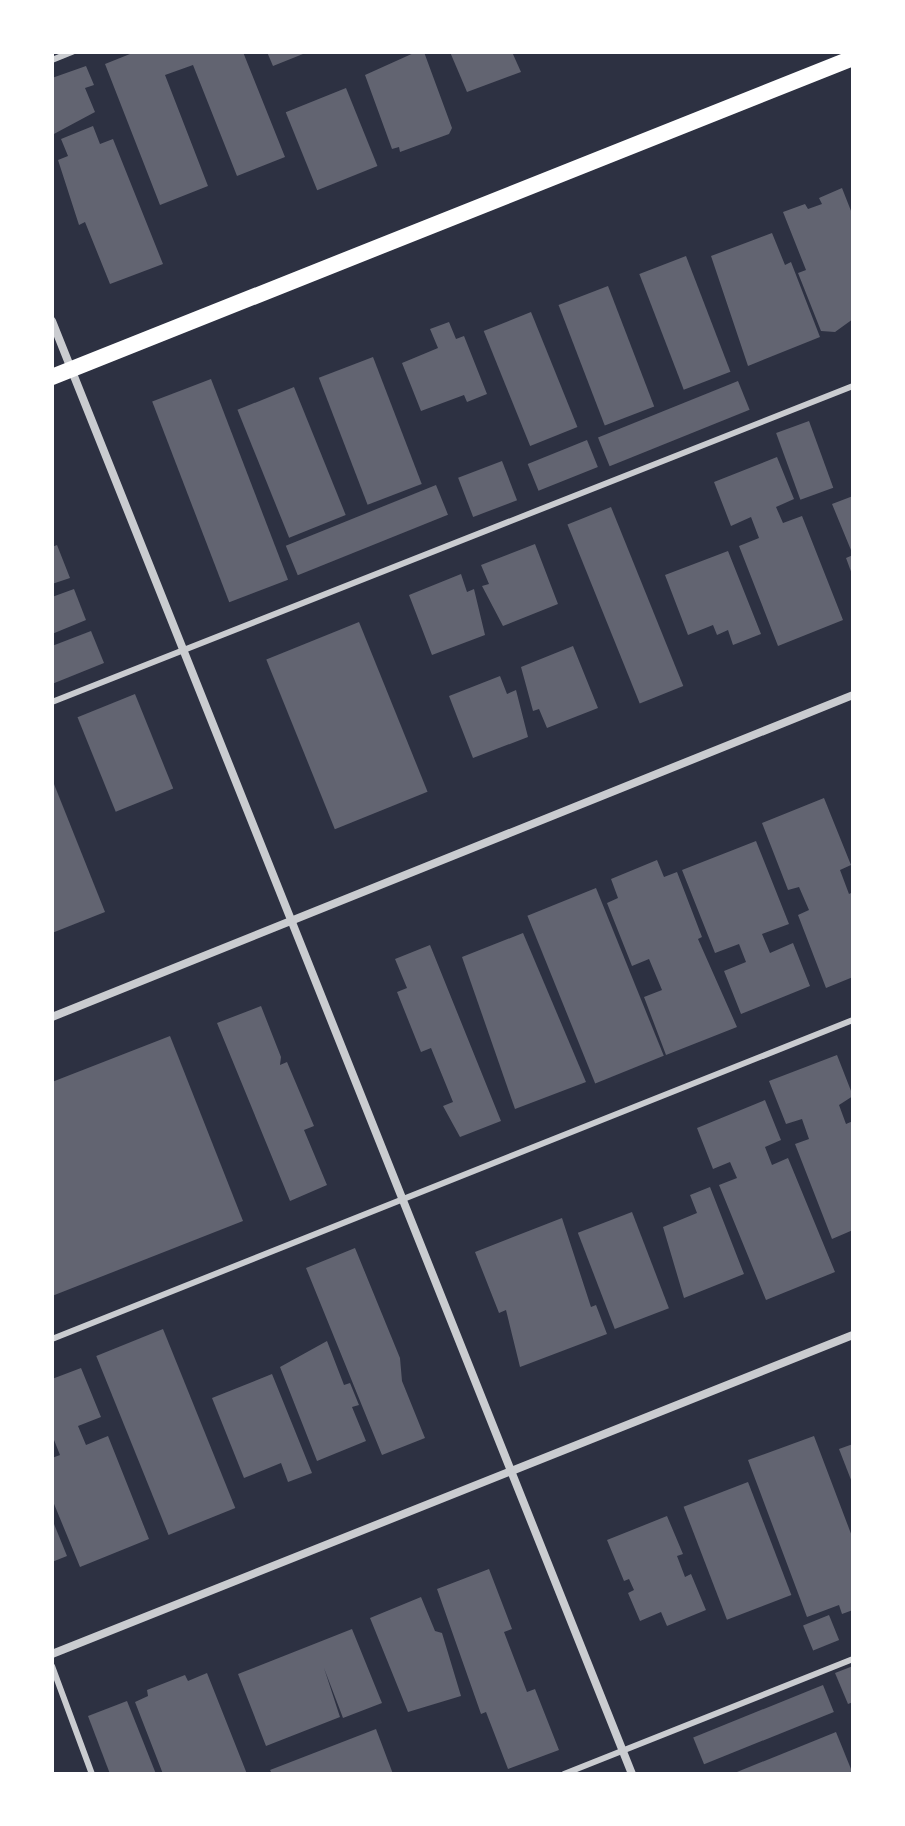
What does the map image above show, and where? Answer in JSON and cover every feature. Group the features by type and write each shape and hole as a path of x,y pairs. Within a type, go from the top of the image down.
{"main road":[{"path":"52,377 853,58"}],"street":[{"path":"52,321 632,1774"},
{"path":"52,1017 853,695"},
{"path":"52,1654 853,1335"}],"lane":[{"path":"52,60 72,52"},
{"path":"52,702 853,386"},
{"path":"52,1339 853,1020"},
{"path":"564,1774 853,1659"},
{"path":"52,1666 92,1774"}],"building":[{"path":"135,52 243,52 285,157 237,176 193,65 165,75 208,186 160,205 105,64"},
{"path":"267,52 308,52 273,66"},
{"path":"416,52 424,52 452,128 449,134 400,152 399,147 392,149 365,75"},
{"path":"450,52 512,52 521,72 467,92"},
{"path":"86,66 94,85 85,88 95,112 52,135 52,78"},
{"path":"346,88 377,166 317,190 286,112"},
{"path":"93,126 100,144 113,139 163,264 110,284 85,222 79,225 58,160 68,156 61,139"},
{"path":"842,188 853,216 853,319 835,332 821,331 798,273 806,270 783,212 805,204 808,209 822,204 819,198"},
{"path":"772,233 785,265 791,262 820,337 748,366 711,256"},
{"path":"686,256 730,372 684,390 639,274"},
{"path":"608,286 654,406 605,425 559,305"},
{"path":"531,312 577,427 530,446 484,331"},
{"path":"449,322 456,339 464,336 487,394 467,402 464,395 421,411 402,363 438,348 430,329"},
{"path":"373,357 422,484 368,505 319,378"},
{"path":"211,379 288,580 229,602 152,402"},
{"path":"738,381 750,410 610,466 598,438"},
{"path":"294,387 346,515 289,538 237,410"},
{"path":"809,421 833,488 800,500 776,433"},
{"path":"587,440 598,467 539,491 528,464"},
{"path":"777,457 794,499 776,507 783,523 802,516 843,620 778,646 739,546 759,538 751,517 731,526 714,482"},
{"path":"502,461 517,500 473,517 458,478"},
{"path":"436,485 448,515 298,575 286,546"},
{"path":"853,496 853,555 832,504"},
{"path":"611,507 683,686 640,704 567,525"},
{"path":"535,544 558,604 503,626 482,586 489,584 481,565"},
{"path":"57,545 70,578 52,584 52,547"},
{"path":"728,551 761,634 733,645 728,630 717,635 713,625 688,635 665,575"},
{"path":"853,555 853,577 846,558"},
{"path":"461,574 467,592 474,589 485,635 432,655 409,595"},
{"path":"74,589 86,620 52,634 52,597"},
{"path":"359,622 428,792 335,829 266,659"},
{"path":"91,631 104,663 52,684 52,646"},
{"path":"573,646 598,708 547,728 539,709 533,711 521,667"},
{"path":"500,676 507,694 516,690 528,737 473,758 449,696"},
{"path":"135,694 173,789 116,812 78,717"},
{"path":"52,779 105,912 52,933"},
{"path":"824,798 851,865 840,870 849,894 853,892 853,977 826,988 798,915 809,910 799,887 788,890 762,823"},
{"path":"756,841 789,924 762,934 770,953 793,943 810,986 741,1014 724,971 746,962 739,944 715,953 682,870"},
{"path":"657,860 664,877 677,872 702,937 698,939 737,1027 666,1055 644,997 662,990 649,959 632,966 607,903 618,898 611,879"},
{"path":"596,888 664,1056 595,1084 527,916"},
{"path":"523,933 586,1082 515,1109 462,957"},
{"path":"430,945 501,1121 460,1137 443,1106 453,1102 431,1048 421,1052 397,992 407,988 395,959"},
{"path":"261,1006 281,1057 280,1065 287,1062 314,1126 304,1130 327,1185 290,1201 217,1023"},
{"path":"170,1036 243,1221 52,1296 52,1082"},
{"path":"837,1055 853,1096 839,1105 846,1124 853,1121 853,1230 832,1239 795,1144 809,1139 802,1119 786,1124 769,1081"},
{"path":"765,1100 781,1140 765,1147 772,1165 788,1158 835,1272 766,1300 719,1185 737,1178 730,1162 713,1169 697,1128"},
{"path":"710,1187 744,1274 684,1298 663,1227 697,1213 690,1195"},
{"path":"632,1212 669,1308 615,1329 578,1233"},
{"path":"562,1218 591,1307 596,1305 607,1334 520,1367 506,1310 499,1313 475,1252"},
{"path":"355,1248 400,1358 402,1381 425,1438 382,1455 306,1268"},
{"path":"163,1329 235,1508 169,1535 96,1356"},
{"path":"327,1341 344,1385 350,1383 359,1405 352,1407 366,1441 317,1461 280,1367"},
{"path":"81,1368 101,1417 78,1426 86,1445 108,1436 149,1539 80,1567 52,1499 52,1458 60,1455 52,1435 52,1379"},
{"path":"272,1374 312,1473 288,1482 281,1463 244,1478 212,1398"},
{"path":"814,1436 853,1539 853,1610 842,1614 839,1605 807,1617 748,1460"},
{"path":"853,1444 853,1485 839,1449"},
{"path":"748,1482 791,1595 727,1620 684,1507"},
{"path":"667,1516 683,1554 677,1556 685,1577 691,1574 706,1610 667,1626 661,1612 640,1621 628,1593 634,1590 629,1579 624,1581 607,1540"},
{"path":"52,1519 67,1556 52,1562"},
{"path":"489,1569 512,1629 504,1632 527,1692 535,1689 559,1750 508,1769 486,1712 481,1714 437,1589"},
{"path":"421,1597 435,1631 442,1633 461,1696 408,1712 370,1618"},
{"path":"829,1615 839,1640 813,1651 803,1625"},
{"path":"352,1629 382,1703 343,1718 324,1668 340,1717 266,1746 238,1674"},
{"path":"853,1666 853,1702 848,1704 835,1673"},
{"path":"207,1673 247,1774 163,1774 135,1702 148,1696 147,1690 185,1675 188,1681"},
{"path":"823,1685 834,1712 704,1764 693,1737"},
{"path":"127,1701 156,1774 110,1774 88,1716"},
{"path":"376,1729 393,1774 272,1774 270,1770"},
{"path":"836,1732 853,1774 732,1774"}]}
